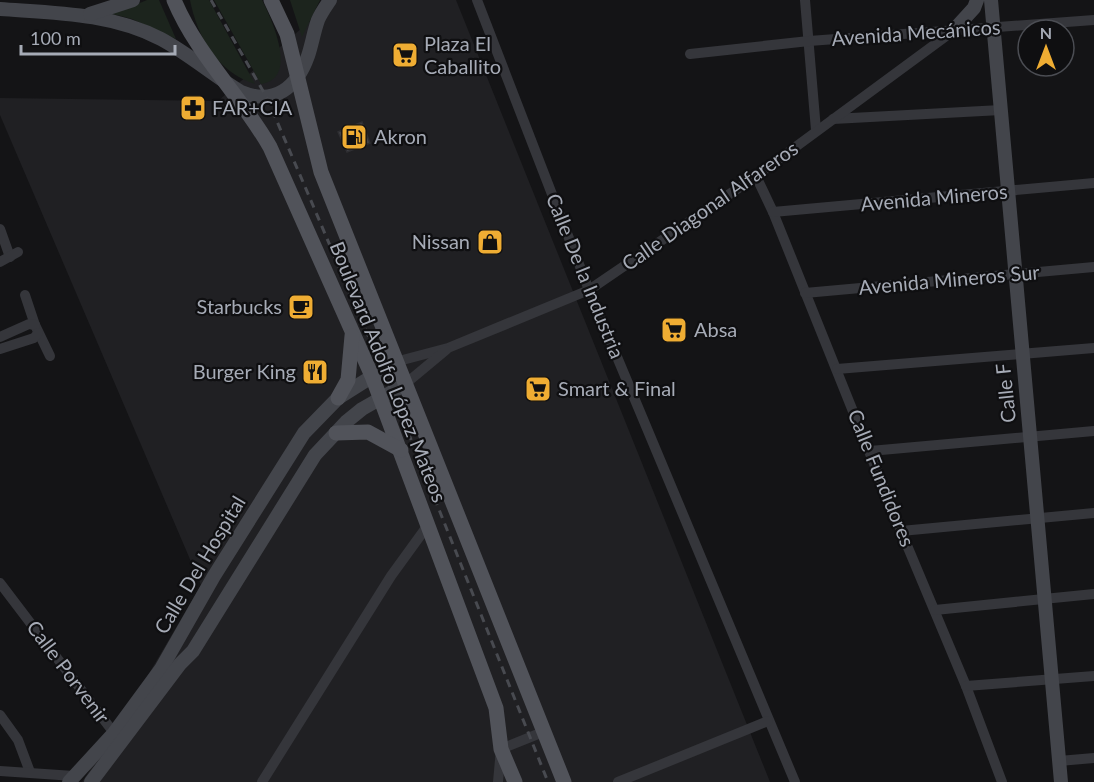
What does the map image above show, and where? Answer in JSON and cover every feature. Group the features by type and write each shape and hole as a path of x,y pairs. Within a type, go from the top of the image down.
{"main road":[{"name":"Boulevard Adolfo López Mateos","path":"174,0 195,40 224,83 257,124 270,147 352,330 401,450 496,708 501,748 515,782"},
{"name":"Boulevard Adolfo López Mateos","path":"271,0 287,34 321,172 564,782"},
{"path":"338,398 348,380 352,330"},
{"path":"336,433 368,432 401,450"}],"street":[{"path":"85,15 133,0"},
{"path":"0,9 85,15 130,26 154,36 179,51 224,83 254,98 267,98 280,93 298,78 308,57 319,19 330,0"},
{"name":"Calle De la Industria","path":"477,0 589,290 795,782"},
{"path":"805,0 816,130"},
{"path":"953,31 974,8 977,0"},
{"name":"Calle F","path":"991,0 1061,782"},
{"name":"Avenida Mecánicos","path":"690,54 809,41 1094,20"},
{"name":"Calle Diagonal Alfareros","path":"395,362 448,348 589,290 756,176 953,31"},
{"path":"832,119 1001,110"},
{"name":"Calle Fundidores","path":"756,176 773,212 966,686 1002,782"},
{"name":"Avenida Mineros","path":"773,212 1094,183"},
{"path":"0,229 9,257"},
{"name":"Avenida Mineros Sur","path":"805,293 1094,267"},
{"path":"25,296 50,356"},
{"path":"0,337 29,324 37,329"},
{"path":"0,349 34,338 37,329"},
{"name":"Calle Diagonal Alfareros","path":"404,385 448,348"},
{"path":"837,369 1094,348"},
{"name":"Calle Del Hospital","path":"74,780 114,733 162,669 214,576 304,433 338,398 395,362"},
{"name":"Calle Del Hospital","path":"91,782 180,664 193,651 315,455 362,410 404,385"},
{"path":"870,452 1094,431"},
{"path":"901,531 1094,513"},
{"path":"262,782 391,576 428,525"},
{"name":"Calle Porvenir","path":"0,583 114,733"},
{"path":"934,610 1094,594"},
{"path":"966,686 1094,676"},
{"path":"0,715 18,740 30,772"},
{"path":"618,782 768,721"},
{"path":"498,782 501,748 543,732"},
{"path":"1059,761 1094,758"},
{"path":"0,771 30,772 74,780"}],"shaded area":[{"path":"147,0 159,0 176,39 132,19 100,13 123,10"},
{"path":"190,0 209,0 255,84 230,71 211,51 198,27"},
{"path":"214,0 262,0 280,48 279,72 272,80 261,84"},
{"path":"290,0 320,0 302,37"},
{"path":"334,0 456,0 770,782 82,782 114,733 201,585 0,115 0,98 218,101"}],"building":[{"name":"Akron","path":"362,122 370,143 347,152 338,132"}],"railway":[{"path":"211,0 267,98 392,392 548,782"}],"place":[{"name":"Plaza El Caballito","path":"405,55"},
{"name":"FAR+CIA","path":"193,108"},
{"name":"Akron","path":"354,137"},
{"name":"Nissan","path":"490,242"},
{"name":"Starbucks","path":"301,307"},
{"name":"Absa","path":"674,330"},
{"name":"Burger King","path":"315,372"},
{"name":"Smart & Final","path":"538,389"}]}
